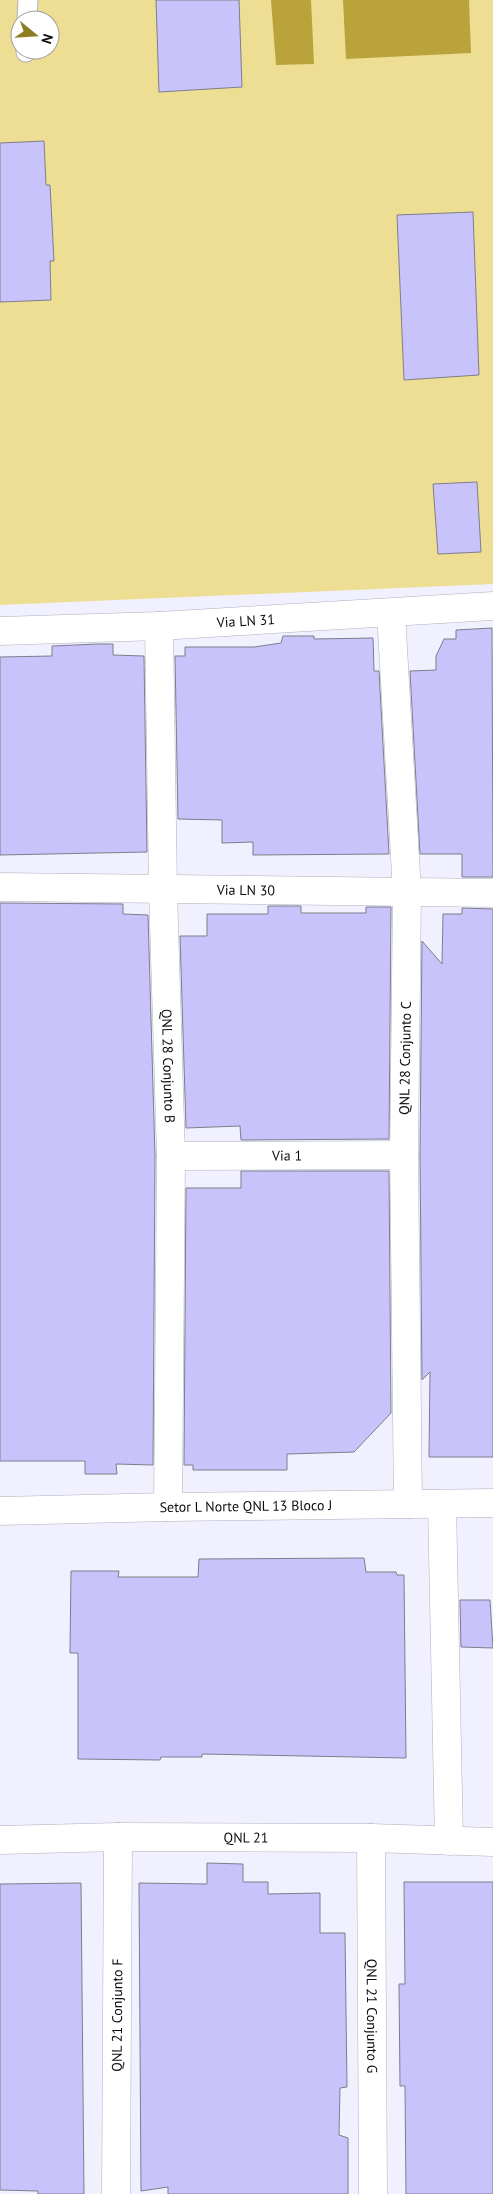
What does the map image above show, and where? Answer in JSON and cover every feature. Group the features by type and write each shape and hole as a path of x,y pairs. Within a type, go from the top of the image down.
{"street":[{"name":"Via LN 31","path":"0,631 159,626 493,606"},
{"name":"QNL 28 Conjunto C","path":"391,613 407,892 404,1154 408,1504"},
{"name":"QNL 28 Conjunto B","path":"159,626 163,890 171,1156 168,1506"},
{"name":"Via LN 30","path":"0,887 493,893"},
{"name":"Via 1","path":"171,1156 404,1154"},
{"path":"442,1504 449,1841"},
{"name":"Setor L Norte QNL 13 Bloco J","path":"0,1511 168,1506 493,1504"},
{"name":"QNL 21","path":"0,1840 118,1837 371,1838 493,1842"},
{"name":"QNL 21 Conjunto F","path":"116,2194 118,1837"},
{"name":"QNL 21 Conjunto G","path":"371,1838 373,2194"}],"shaded area":[{"path":"0,0 493,0 493,584 0,605"},
{"path":"271,0 311,0 314,64 276,65"},
{"path":"343,0 469,0 471,53 346,59"}],"building":[{"path":"156,0 239,0 242,87 159,92"},
{"path":"44,141 46,185 50,185 54,261 50,261 51,300 0,302 0,143"},
{"path":"473,212 479,375 404,380 397,215"},
{"path":"477,482 481,552 438,554 433,484"},
{"path":"492,628 493,877 462,877 462,854 420,854 410,671 436,670 436,656 444,639 456,639 456,630"},
{"path":"283,636 314,636 314,639 373,638 374,671 379,671 389,854 253,855 253,842 222,843 222,820 178,819 175,656 185,656 185,647 254,647 281,643"},
{"path":"113,644 113,655 144,656 147,852 0,855 0,657 52,656 52,646"},
{"path":"0,903 123,904 123,914 148,915 155,1156 153,1465 116,1464 117,1474 85,1474 85,1461 0,1461"},
{"path":"268,906 301,906 301,913 366,913 366,907 391,907 389,1139 241,1140 240,1126 186,1128 180,936 207,936 207,914 268,914"},
{"path":"462,908 493,909 493,1457 429,1457 430,1372 422,1380 420,1155 422,941 442,964 443,914 462,914"},
{"path":"241,1171 389,1171 391,1413 354,1452 287,1454 287,1470 193,1470 193,1465 184,1465 186,1188 241,1188"},
{"path":"364,1558 366,1572 396,1572 397,1575 404,1575 406,1758 202,1754 202,1757 161,1757 160,1760 78,1759 78,1653 70,1653 71,1571 119,1571 118,1577 198,1577 199,1559"},
{"path":"460,1600 490,1600 493,1648 461,1647"},
{"path":"207,1863 243,1864 243,1882 268,1882 268,1894 320,1893 320,1933 345,1933 347,2087 340,2088 339,2135 348,2138 348,2194 168,2194 168,2187 141,2191 139,1883 207,1884"},
{"path":"404,1882 493,1882 493,2194 406,2194 405,2086 400,2086 399,1984 405,1984"},
{"path":"81,1883 84,2194 38,2194 38,2191 0,2190 0,1884"}]}
